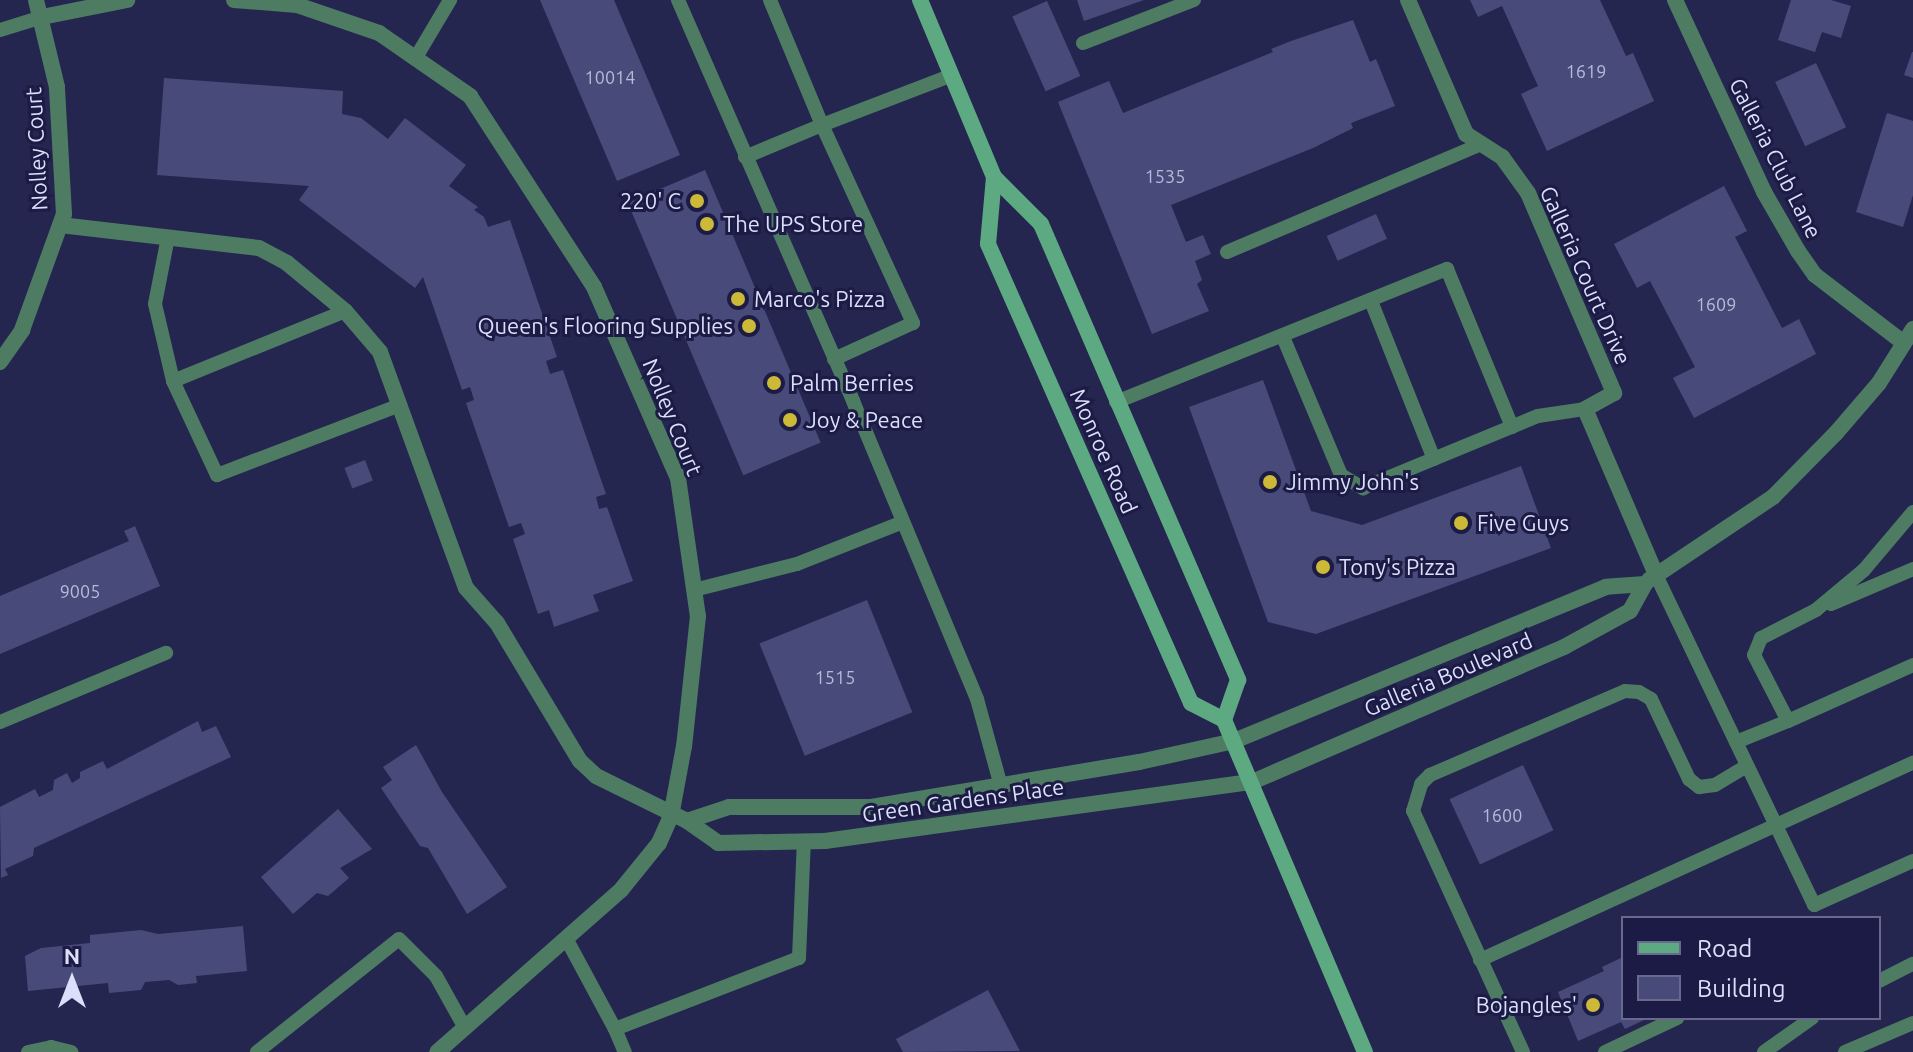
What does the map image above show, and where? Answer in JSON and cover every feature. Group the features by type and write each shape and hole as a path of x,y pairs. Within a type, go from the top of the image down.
{"main road":[{"name":"Monroe Road","path":"920,0 994,177 1041,224 1238,680 1224,720 1191,703 988,244 994,177"},
{"path":"1224,720 1365,1052"}],"street":[{"name":"Nolley Court","path":"0,362 22,330 64,214 57,87 36,0"},
{"path":"42,17 127,0"},
{"name":"Nolley Court","path":"234,0 297,5 379,33 470,96 594,287 678,478 698,616 679,818 621,890 437,1052"},
{"name":"Galleria Court Drive","path":"1408,0 1466,134 1502,157 1528,193 1614,393 1585,409"},
{"name":"Galleria Club Lane","path":"1675,0 1764,192 1798,251 1815,275 1908,336"},
{"path":"60,225 259,248 287,263 365,330 380,352 466,588 497,623 580,761 596,776 679,818"},
{"name":"Galleria Boulevard","path":"1234,741 1606,587 1650,579 1773,497 1879,383 1908,336"},
{"path":"1585,409 1650,579"},
{"name":"Galleria Boulevard","path":"1252,782 1564,647 1630,611 1650,579"},
{"name":"Green Gardens Place","path":"679,818 729,807 870,807 1139,762 1234,741"},
{"name":"Green Gardens Place","path":"679,818 718,843 804,841 1252,782"}],"lane":[{"path":"415,59 450,0"},
{"path":"678,0 977,699 1001,786"},
{"path":"770,0 822,125 913,323 834,359"},
{"path":"1083,43 1194,0"},
{"path":"0,30 42,17"},
{"path":"745,157 952,75"},
{"path":"1227,252 1481,144"},
{"path":"168,237 155,304 173,381 217,475 400,405"},
{"path":"1116,402 1447,269 1512,427"},
{"path":"1371,301 1434,459"},
{"path":"173,381 345,311"},
{"path":"1283,337 1341,475 1363,488 1538,416 1585,409"},
{"path":"1816,610 1864,570 1913,512"},
{"path":"694,590 797,564 903,522"},
{"path":"1788,721 1754,655 1761,638 1816,610 1913,569"},
{"path":"1650,579 1736,742 1776,826 1810,912 1913,861"},
{"path":"0,722 166,653"},
{"path":"1736,742 1913,665"},
{"path":"1523,1052 1413,811 1421,784 1430,775 1625,691 1639,692 1651,699 1689,779 1699,787 1715,785 1747,766"},
{"path":"1480,960 1913,763"},
{"path":"615,1029 799,958 804,841"},
{"path":"257,1052 399,939 436,976 465,1028"},
{"path":"567,940 625,1052"},
{"path":"1881,980 1913,964"},
{"path":"1605,1052 1673,1020"},
{"path":"1764,1052 1809,1020"},
{"path":"1845,1052 1913,1023"},
{"path":"28,1052 51,1047 71,1052"}],"building":[{"path":"540,0 614,0 680,155 617,181"},
{"path":"1077,0 1144,0 1084,21"},
{"path":"1470,0 1600,0 1626,56 1633,53 1654,101 1547,151 1521,94 1538,86 1502,6 1478,17"},
{"path":"1791,0 1831,0 1851,6 1841,38 1822,32 1815,52 1778,40"},
{"path":"1047,1 1080,76 1046,91 1012,16"},
{"path":"1353,20 1370,62 1376,59 1395,106 1351,123 1353,128 1313,148 1171,205 1186,242 1203,235 1211,254 1195,261 1202,280 1197,284 1209,311 1152,334 1058,102 1109,81 1123,113 1273,52 1271,49"},
{"path":"1913,52 1913,78 1904,75"},
{"path":"1816,63 1846,127 1805,146 1775,82"},
{"path":"164,78 343,91 342,114 361,118 388,139 405,118 466,165 449,186 478,207 474,210 484,217 488,227 510,220 557,357 546,361 550,374 563,370 606,494 596,497 599,509 607,507 633,581 593,595 599,611 554,627 549,610 538,614 513,539 525,534 521,523 509,527 466,403 474,400 470,387 462,390 423,277 415,288 299,200 309,186 157,175"},
{"path":"1887,113 1913,121 1913,195 1903,227 1856,212"},
{"path":"705,170 821,442 743,475 628,203"},
{"path":"1724,186 1747,231 1735,237 1782,328 1799,319 1816,354 1694,418 1673,378 1695,367 1650,281 1637,288 1614,244"},
{"path":"1376,214 1387,239 1338,261 1327,236"},
{"path":"1263,380 1311,511 1362,525 1521,466 1551,548 1316,634 1268,622 1189,407"},
{"path":"365,460 373,481 352,488 344,468"},
{"path":"135,526 160,586 0,654 0,596 129,541 124,531"},
{"path":"867,600 912,712 805,756 759,643"},
{"path":"198,721 202,732 216,726 231,757 34,848 33,856 5,869 8,875 1,878 0,807 35,789 39,797 53,790 54,780 67,773 72,783 80,778 80,772 103,761 107,769"},
{"path":"416,745 442,792 507,887 467,914 428,848 420,846 381,788 392,780 383,767"},
{"path":"1523,765 1553,830 1480,864 1450,799"},
{"path":"338,809 372,849 340,868 349,878 328,896 317,893 293,914 261,877"},
{"path":"243,926 247,971 196,976 197,983 178,985 169,980 145,982 141,990 109,993 108,983 28,991 25,956 41,948 90,943 90,935 141,930 158,934"},
{"name":"Bojangles'","path":"1621,958 1621,1020 1644,1020 1625,1029 1621,1022 1578,1041 1558,992 1604,971 1602,967"},
{"path":"988,990 1020,1051 903,1052 896,1039"}],"place":[{"name":"220' C","path":"697,201"},
{"name":"The UPS Store","path":"707,224"},
{"name":"Marco's Pizza","path":"738,299"},
{"name":"Queen's Flooring Supplies","path":"749,326"},
{"name":"Palm Berries","path":"774,383"},
{"name":"Joy & Peace","path":"790,420"},
{"name":"Jimmy John's","path":"1270,482"},
{"name":"Five Guys","path":"1461,523"},
{"name":"Tony's Pizza","path":"1323,567"},
{"name":"Bojangles'","path":"1593,1005"}]}
